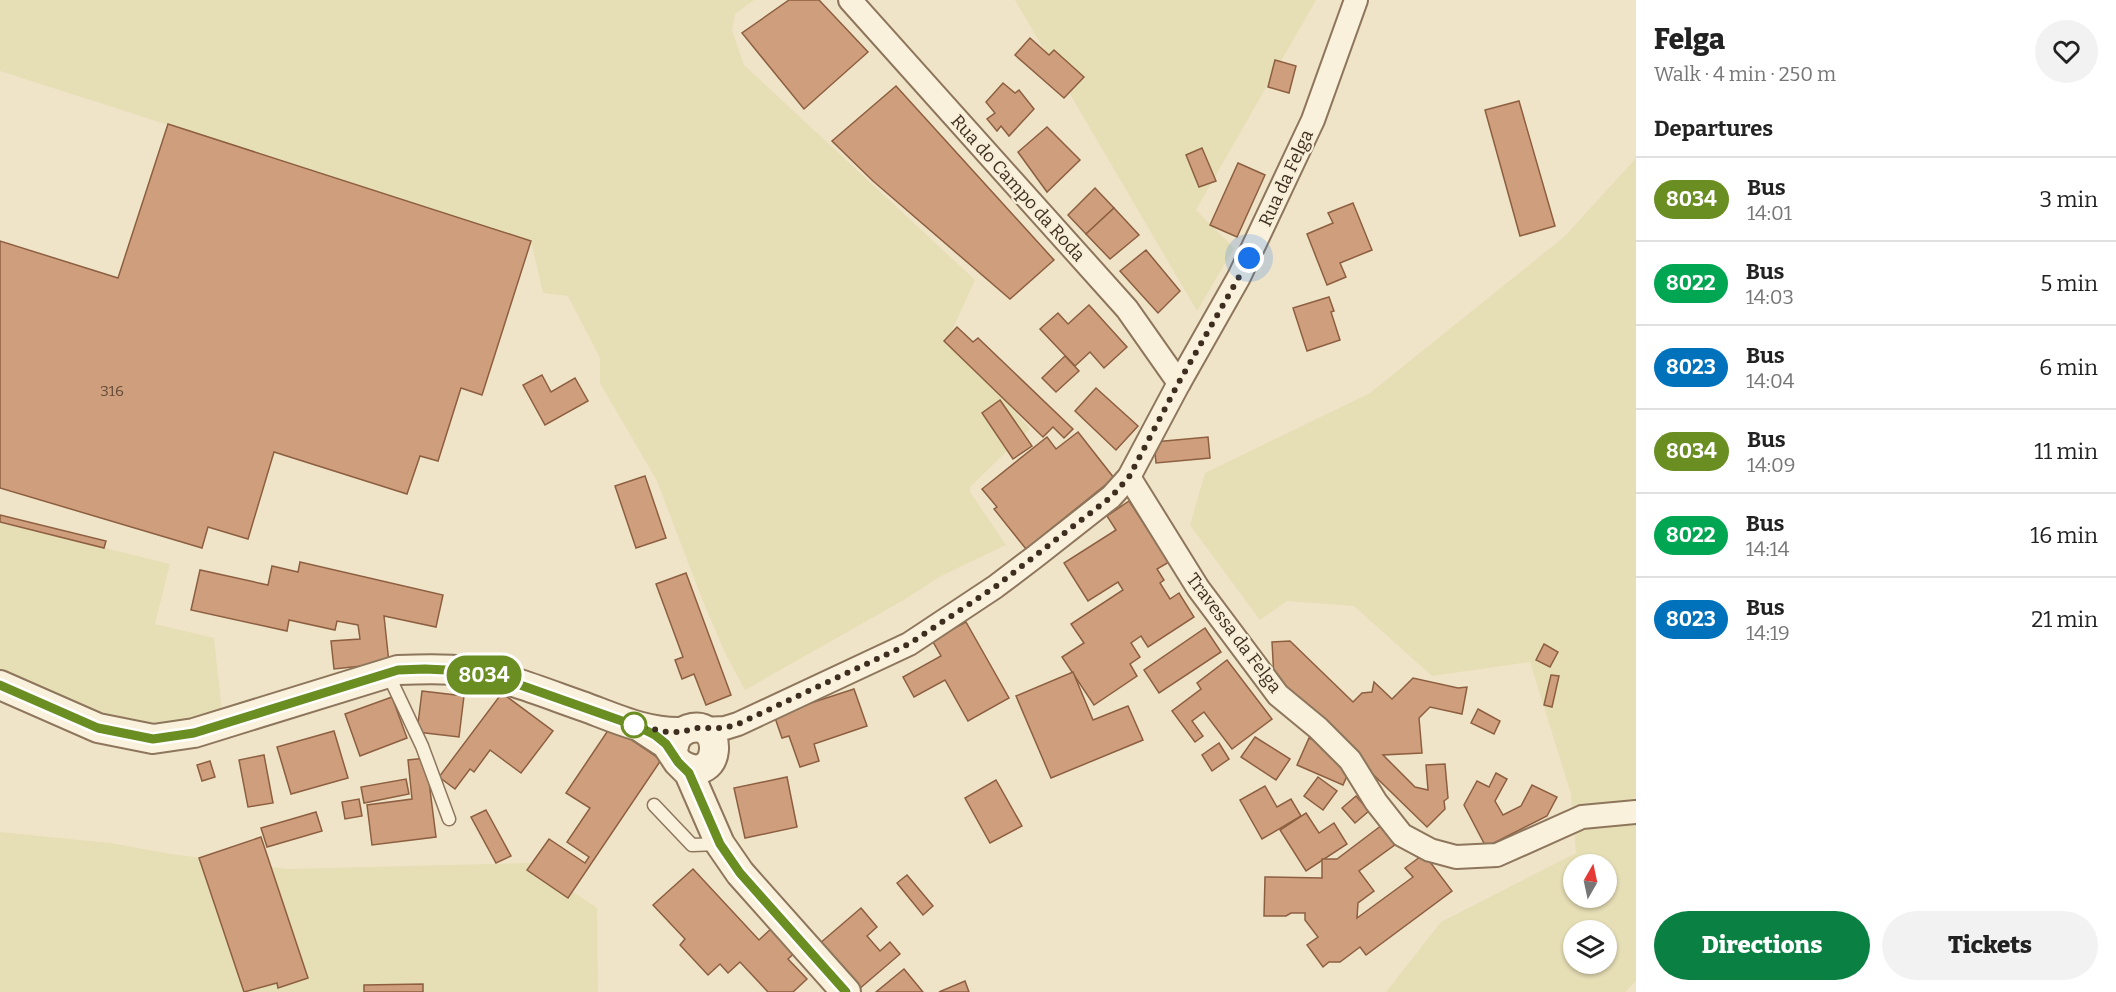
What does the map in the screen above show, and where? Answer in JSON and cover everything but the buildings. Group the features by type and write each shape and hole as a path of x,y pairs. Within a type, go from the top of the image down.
{"street":[{"name":"Rua do Campo da Roda","path":"850,0 1126,309 1179,382"},
{"name":"Rua da Felga","path":"694,750 738,724 909,644 995,587 1036,556 1111,497 1129,477 1179,382 1239,277 1313,120 1355,1"},
{"name":"Travessa da Felga","path":"1129,477 1198,588 1278,695 1318,728 1350,760 1376,802 1402,835 1430,850 1456,857 1497,855 1582,817 1636,812"},
{"path":"0,685 98,728 153,739 194,733 398,670 467,671 509,681 639,727 666,744 694,750 704,786 709,818 720,844 740,873 846,992"}],"lane":[{"path":"388,674 422,746 449,819"},
{"path":"654,805 692,845 720,844"}],"shaded area":[{"path":"0,0 754,0 735,14 732,30 744,65 975,280 949,337 1030,429 970,487 970,492 1006,545 941,576 902,601 745,690 726,655 702,599 657,481 600,383 600,358 568,296 543,293 531,241 0,71"},
{"path":"1015,0 1316,0 1196,210 1234,248 1197,311"},
{"path":"1636,158 1636,981 1625,992 1386,992 1441,922 1563,860 1563,908 1617,908 1617,854 1574,854 1576,853 1571,794 1530,662 1432,676 1354,606 1287,601 1260,620 1190,525 1205,473 1370,393 1564,237"},
{"path":"0,522 170,564 155,624 214,638 222,712 179,722 138,722 89,710 0,673"},
{"path":"0,832 110,843 171,854 287,869 530,863 597,908 598,992 0,992"}],"bus line":[{"name":"8034","path":"0,685 98,728 153,739 194,733 398,670 467,671 509,681 587,708 639,727 666,744 689,773 699,791 720,844 740,873 846,992"}],"route":[{"path":"634,725 654,731 682,732 695,728 725,728 738,724 909,644 995,587 1036,556 1111,497 1129,477 1179,382 1249,258"}]}
